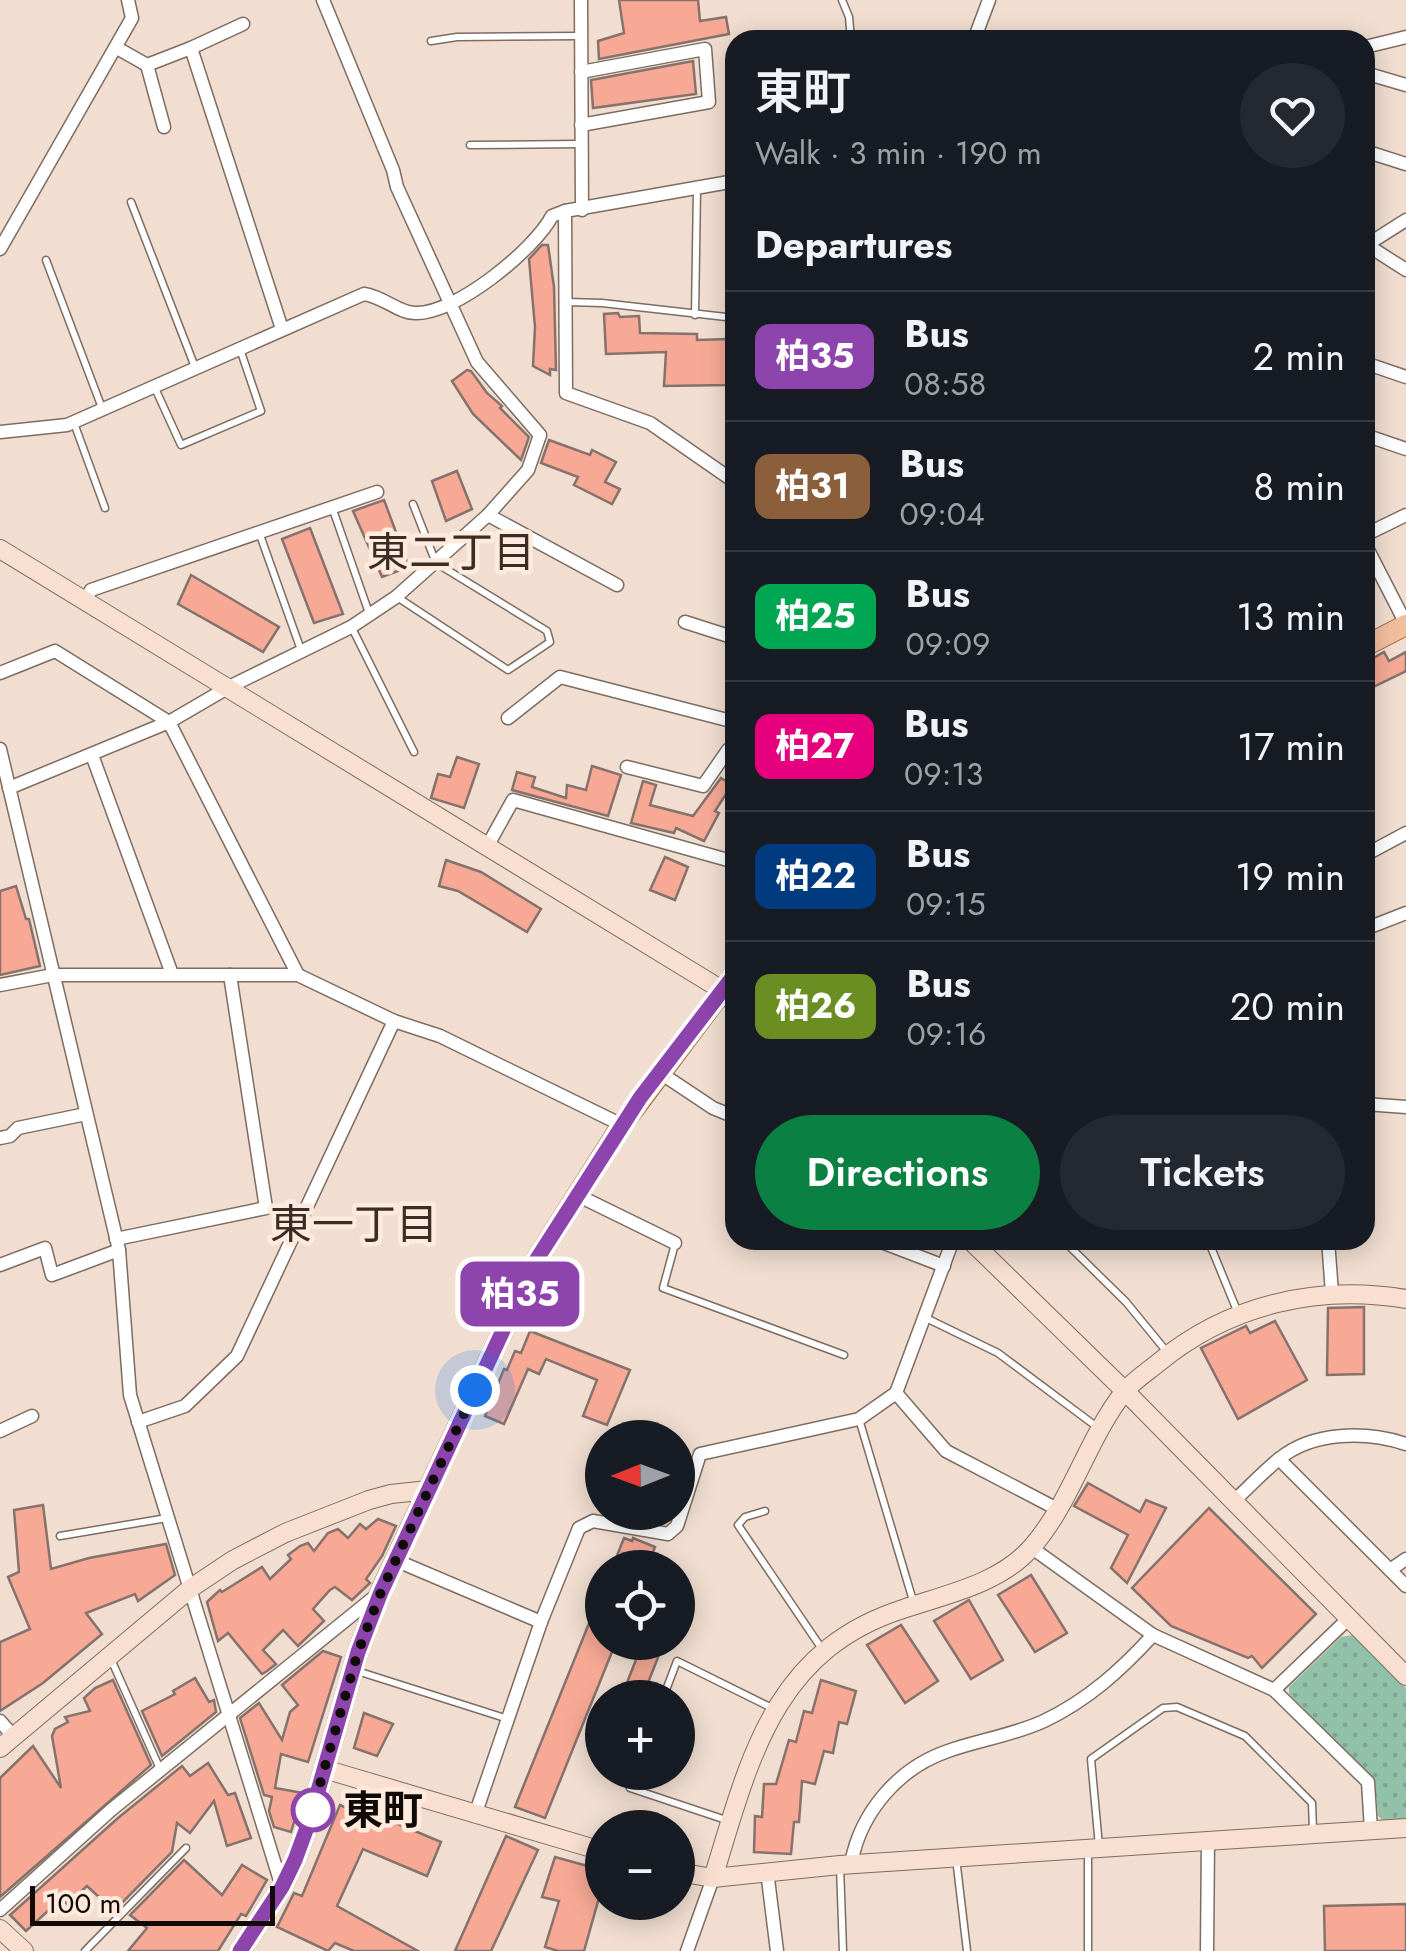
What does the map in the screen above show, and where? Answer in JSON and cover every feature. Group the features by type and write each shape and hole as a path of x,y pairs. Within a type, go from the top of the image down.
{"main road":[{"path":"1375,641 1406,625"},
{"path":"240,1951 282,1887 309,1822 353,1670 381,1592 535,1262 659,1072 725,996"}],"street":[{"path":"0,249 117,48 132,18 128,0"},
{"path":"9,788 169,722 351,626 396,597 436,562 488,515 528,470 540,435 477,362 397,186 323,0"},
{"path":"581,0 582,210"},
{"path":"978,30 989,0"},
{"path":"147,65 243,24"},
{"path":"1375,44 1406,36"},
{"path":"117,48 147,65 164,128"},
{"path":"191,48 282,329"},
{"path":"581,72 705,50 709,102 581,124"},
{"path":"1375,76 1406,85"},
{"path":"1375,154 1406,164"},
{"path":"0,432 74,422 364,294 381,296 416,314 452,303 483,286 544,232 552,216 565,211 725,184"},
{"path":"565,211 566,393 650,423 725,475"},
{"path":"1375,240 1406,220"},
{"path":"1375,251 1406,270"},
{"path":"1375,366 1406,377"},
{"path":"1375,439 1406,449"},
{"path":"85,600 91,590 378,492"},
{"path":"1375,530 1406,514"},
{"path":"488,515 616,585"},
{"path":"0,549 725,985"},
{"path":"1375,564 1406,625"},
{"path":"685,622 725,635"},
{"path":"0,673 55,650 169,722 298,976"},
{"path":"508,718 560,677 725,719"},
{"path":"0,749 118,1245 127,1377 138,1422 282,1887"},
{"path":"92,754 172,974"},
{"path":"627,767 703,786 725,757"},
{"path":"488,845 513,800 725,859"},
{"path":"1375,850 1406,833"},
{"path":"1375,925 1406,914"},
{"path":"0,986 53,975 298,976 394,1020 440,1036 622,1125"},
{"path":"0,1266 44,1248 52,1275 118,1245 266,1208 230,975"},
{"path":"138,1422 185,1406 236,1356 394,1020"},
{"path":"659,1072 725,1113"},
{"path":"1375,1105 1406,1107"},
{"path":"0,1138 10,1136 18,1128 86,1114"},
{"path":"576,1195 675,1243"},
{"path":"902,1250 944,1266"},
{"path":"475,1815 541,1622 578,1528 594,1521 668,1534 676,1526 700,1454 859,1420 896,1393 950,1250"},
{"path":"980,1250 1406,1676"},
{"path":"1329,1250 1332,1293"},
{"path":"687,1951 752,1754 774,1709 798,1675 823,1650 875,1620 987,1581 1032,1548 1124,1391 1168,1354 1239,1314 1271,1304 1332,1293 1406,1299"},
{"path":"896,1393 946,1451 1057,1509"},
{"path":"0,1431 32,1416"},
{"path":"1233,1502 1279,1459 1306,1444 1349,1435 1406,1444"},
{"path":"1279,1459 1406,1586"},
{"path":"0,1720 6,1742 191,1588 233,1560 331,1514 390,1494 428,1490"},
{"path":"1032,1548 1153,1634 1274,1690 1368,1782 1371,1830"},
{"path":"1390,1570 1406,1559"},
{"path":"395,1560 541,1622"},
{"path":"0,1910 111,1810 381,1592"},
{"path":"1274,1690 1348,1619"},
{"path":"846,1864 866,1821 900,1778 938,1755 1027,1728 1062,1712 1100,1687 1153,1634"},
{"path":"324,1769 585,1846"},
{"path":"695,1875 713,1878 846,1864 1406,1828"},
{"path":"1207,1951 1208,1840"},
{"path":"767,1871 777,1951"},
{"path":"0,1929 24,1951"}],"lane":[{"path":"842,0 851,30"},
{"path":"432,42 457,37 581,36"},
{"path":"470,145 581,144"},
{"path":"694,315 697,188"},
{"path":"131,202 195,368"},
{"path":"46,260 102,409"},
{"path":"566,302 725,317"},
{"path":"154,386 181,444 261,411 239,348"},
{"path":"74,422 104,508"},
{"path":"396,597 508,670 550,642 547,631 436,562 413,504"},
{"path":"332,507 369,614"},
{"path":"259,532 302,651"},
{"path":"351,626 414,752"},
{"path":"675,1243 663,1288 844,1356"},
{"path":"1072,1250 1126,1302 1168,1354"},
{"path":"1212,1250 1239,1314"},
{"path":"926,1318 998,1353 1102,1430"},
{"path":"859,1420 914,1605"},
{"path":"765,1511 745,1517 738,1525 823,1650"},
{"path":"60,1536 169,1518"},
{"path":"109,1656 160,1770"},
{"path":"670,1680 677,1661 774,1709"},
{"path":"353,1670 508,1719"},
{"path":"1088,1951 1094,1848 1091,1758 1162,1708 1177,1707 1245,1736 1312,1803 1313,1833"},
{"path":"636,1790 730,1821"},
{"path":"85,1951 186,1848"},
{"path":"956,1857 967,1951"},
{"path":"843,1951 846,1864"}],"green space":[{"path":"1353,1635 1406,1688 1406,1820 1385,1822 1378,1816 1375,1781 1289,1694 1289,1687 1341,1637"}],"building":[{"path":"619,0 698,0 700,21 726,17 728,30 725,35 599,59 598,41 624,33"},
{"path":"693,61 696,94 593,108 591,80"},
{"path":"542,245 548,245 554,287 556,370 550,369 550,375 533,366 535,327 529,259"},
{"path":"604,314 639,316 640,333 697,334 697,340 725,339 725,385 664,386 666,352 606,354"},
{"path":"467,370 529,437 521,460 473,414 452,381"},
{"path":"549,440 590,455 592,450 616,462 605,482 620,489 612,504 574,485 578,477 541,463"},
{"path":"457,471 472,509 446,521 432,481"},
{"path":"384,500 409,567 382,577 353,511"},
{"path":"310,528 343,614 314,623 282,539"},
{"path":"191,575 279,627 263,652 178,604"},
{"path":"1384,652 1389,661 1406,652 1406,671 1375,686 1375,657"},
{"path":"457,757 479,764 464,808 431,798 438,774 450,777"},
{"path":"592,766 621,775 608,816 512,790 517,772 535,777 532,787 566,798 567,785 586,790"},
{"path":"721,778 725,781 725,796 715,811 719,813 704,841 676,828 674,833 631,823 643,781 656,785 650,805 693,816"},
{"path":"665,857 688,867 675,900 650,890"},
{"path":"446,860 481,872 541,909 527,932 458,891 439,886"},
{"path":"16,886 40,966 0,975 0,891"},
{"path":"1364,1307 1364,1374 1327,1375 1328,1308"},
{"path":"1275,1321 1307,1380 1238,1419 1201,1348 1246,1326 1250,1333"},
{"path":"530,1331 630,1370 609,1420 583,1416 597,1380 546,1359 539,1374 528,1369 504,1424 485,1416 504,1369 507,1370 515,1351 521,1353"},
{"path":"1088,1483 1140,1512 1146,1500 1166,1508 1127,1583 1111,1568 1128,1535 1074,1506"},
{"path":"43,1505 51,1569 166,1544 175,1575 138,1601 135,1594 86,1613 102,1634 43,1683 0,1711 0,1642 30,1629 8,1577 19,1572 14,1510"},
{"path":"1209,1508 1316,1614 1262,1668 1252,1656 1248,1658 1171,1626 1132,1588"},
{"path":"378,1519 396,1526 366,1579 370,1583 352,1600 335,1587 330,1590 313,1609 324,1621 298,1646 283,1630 263,1650 276,1664 267,1671 262,1674 228,1633 218,1641 207,1602 220,1590 262,1567 270,1579 300,1546 308,1543 314,1551 328,1533 338,1529 348,1538 360,1524 366,1529"},
{"path":"624,1538 655,1547 654,1550 619,1550"},
{"path":"1031,1575 1067,1633 1035,1652 998,1595"},
{"path":"969,1600 1003,1660 971,1679 934,1621"},
{"path":"901,1625 938,1681 905,1703 867,1645"},
{"path":"585,1633 585,1660 609,1660 601,1680 585,1680 585,1719 545,1818 515,1807"},
{"path":"323,1651 341,1657 308,1762 281,1754 275,1788 303,1793 291,1832 274,1827 269,1811 272,1797 264,1795 240,1718 259,1703 282,1740 290,1712 298,1705 282,1685"},
{"path":"636,1660 657,1660 649,1680 628,1680"},
{"path":"195,1678 209,1702 214,1700 216,1712 162,1756 142,1711 175,1694 173,1691"},
{"path":"113,1680 151,1765 0,1897 0,1778 33,1746 61,1788 52,1736 55,1729 68,1722 65,1717 90,1711 84,1698"},
{"path":"821,1680 856,1691 847,1724 839,1722 833,1753 824,1751 815,1784 802,1781 799,1822 794,1822 791,1854 754,1852 755,1816 762,1817 764,1784 776,1784 789,1740 796,1742 804,1711 812,1713"},
{"path":"364,1713 393,1724 377,1756 354,1748"},
{"path":"208,1763 228,1795 235,1793 251,1838 227,1846 214,1801 190,1833 177,1823 172,1852 114,1911 87,1886 67,1904 62,1898 26,1931 10,1915 182,1766 190,1776"},
{"path":"340,1805 351,1810 353,1805 441,1842 427,1876 363,1849 337,1906 418,1951 354,1951 335,1943 328,1951 277,1927 294,1893 302,1896"},
{"path":"506,1836 538,1850 491,1951 455,1951"},
{"path":"555,1857 585,1865 585,1920 593,1920 584,1951 545,1947 559,1901 542,1897"},
{"path":"184,1860 222,1895 242,1865 267,1880 246,1916 241,1914 218,1951 128,1951 147,1928 130,1915"},
{"path":"1406,1904 1406,1951 1325,1951 1324,1906"}],"bus line":[{"name":"柏35","path":"240,1951 295,1860 358,1652 381,1592 535,1262 640,1098 725,986"}],"place":[{"name":"東町","path":"313,1810"}],"district":[{"name":"東二丁目","path":"451,552"},
{"name":"東一丁目","path":"354,1224"}],"route":[{"path":"313,1810 309,1822 358,1652 381,1592 475,1390"}]}
